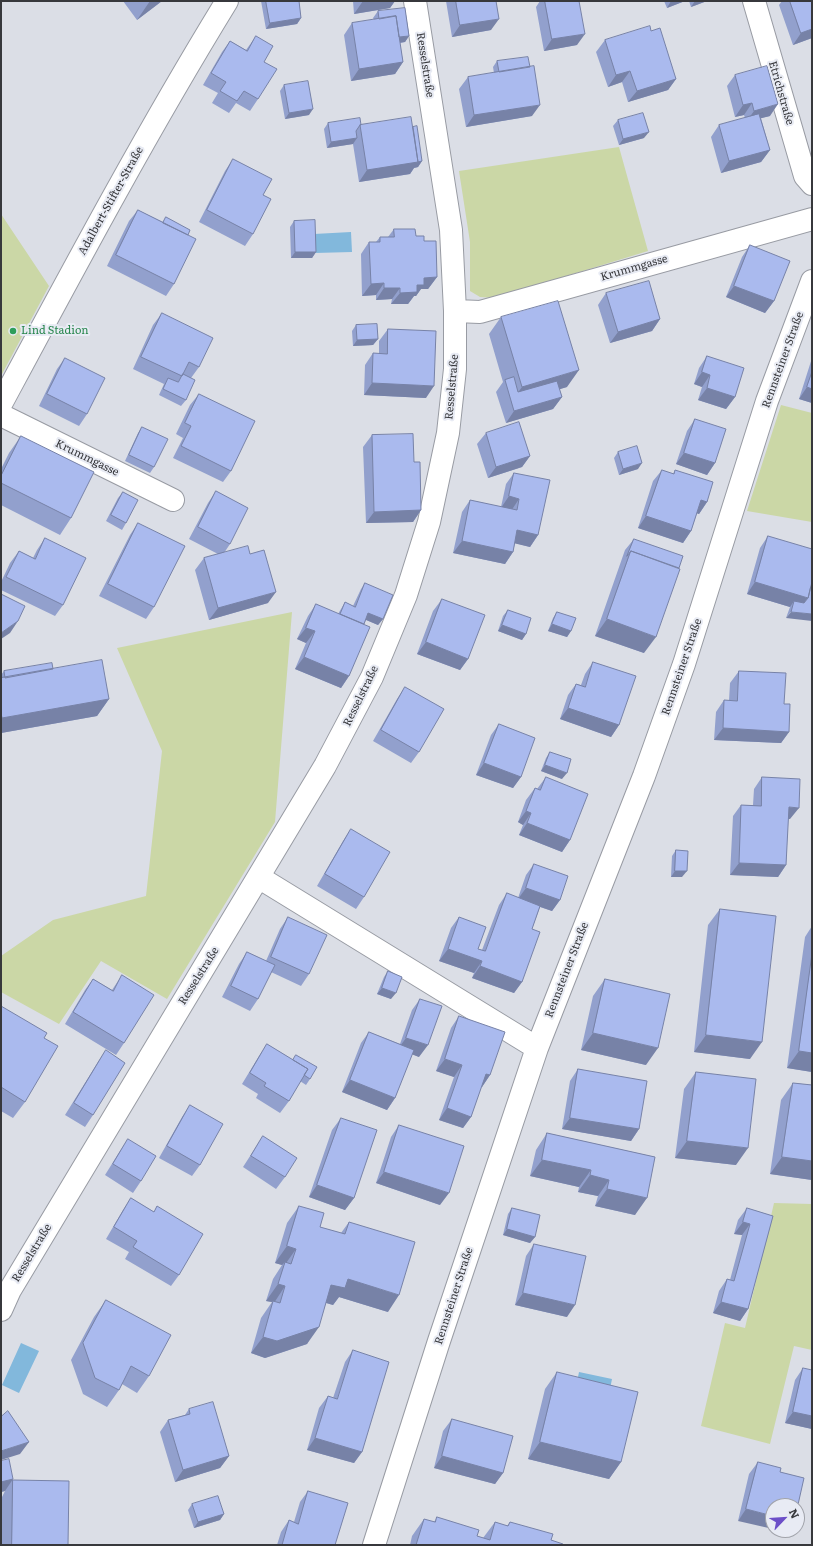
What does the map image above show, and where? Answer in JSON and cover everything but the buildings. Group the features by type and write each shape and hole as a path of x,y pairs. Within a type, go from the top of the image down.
{"street":[{"name":"Adalbert-Stifter-Straße","path":"1,404 121,182 226,1"},
{"name":"Resselstraße","path":"1,1310 6,1287 260,878 325,766 372,677 406,595 429,522 448,433 455,369 455,311 451,230 415,1"},
{"name":"Etrichstraße","path":"754,1 805,176 812,184"},
{"name":"Krummgasse","path":"455,311 480,312 812,219"},
{"name":"Rennsteiner Straße","path":"374,1545 439,1341 537,1048 644,776 673,694 767,401 812,281"},
{"name":"Krummgasse","path":"1,415 173,500"},
{"path":"260,878 537,1048"}],"green space":[{"path":"619,147 648,251 495,298 480,297 470,291 470,242 459,171"},
{"name":"Lind Stadion","path":"1,214 49,286 1,376"},
{"path":"781,405 812,413 812,522 747,511"},
{"path":"292,612 275,822 167,999 101,961 59,1024 1,992 1,956 53,920 146,896 162,751 117,648"},
{"path":"774,1203 812,1204 812,1350 794,1346 770,1444 701,1426 725,1323 745,1328"}],"water":[{"path":"351,232 352,252 315,253 314,234"},
{"path":"21,1343 39,1351 19,1393 2,1385"},
{"path":"579,1372 612,1379 608,1399 575,1392"}],"place":[{"name":"Lind Stadion","path":"13,331"}]}
